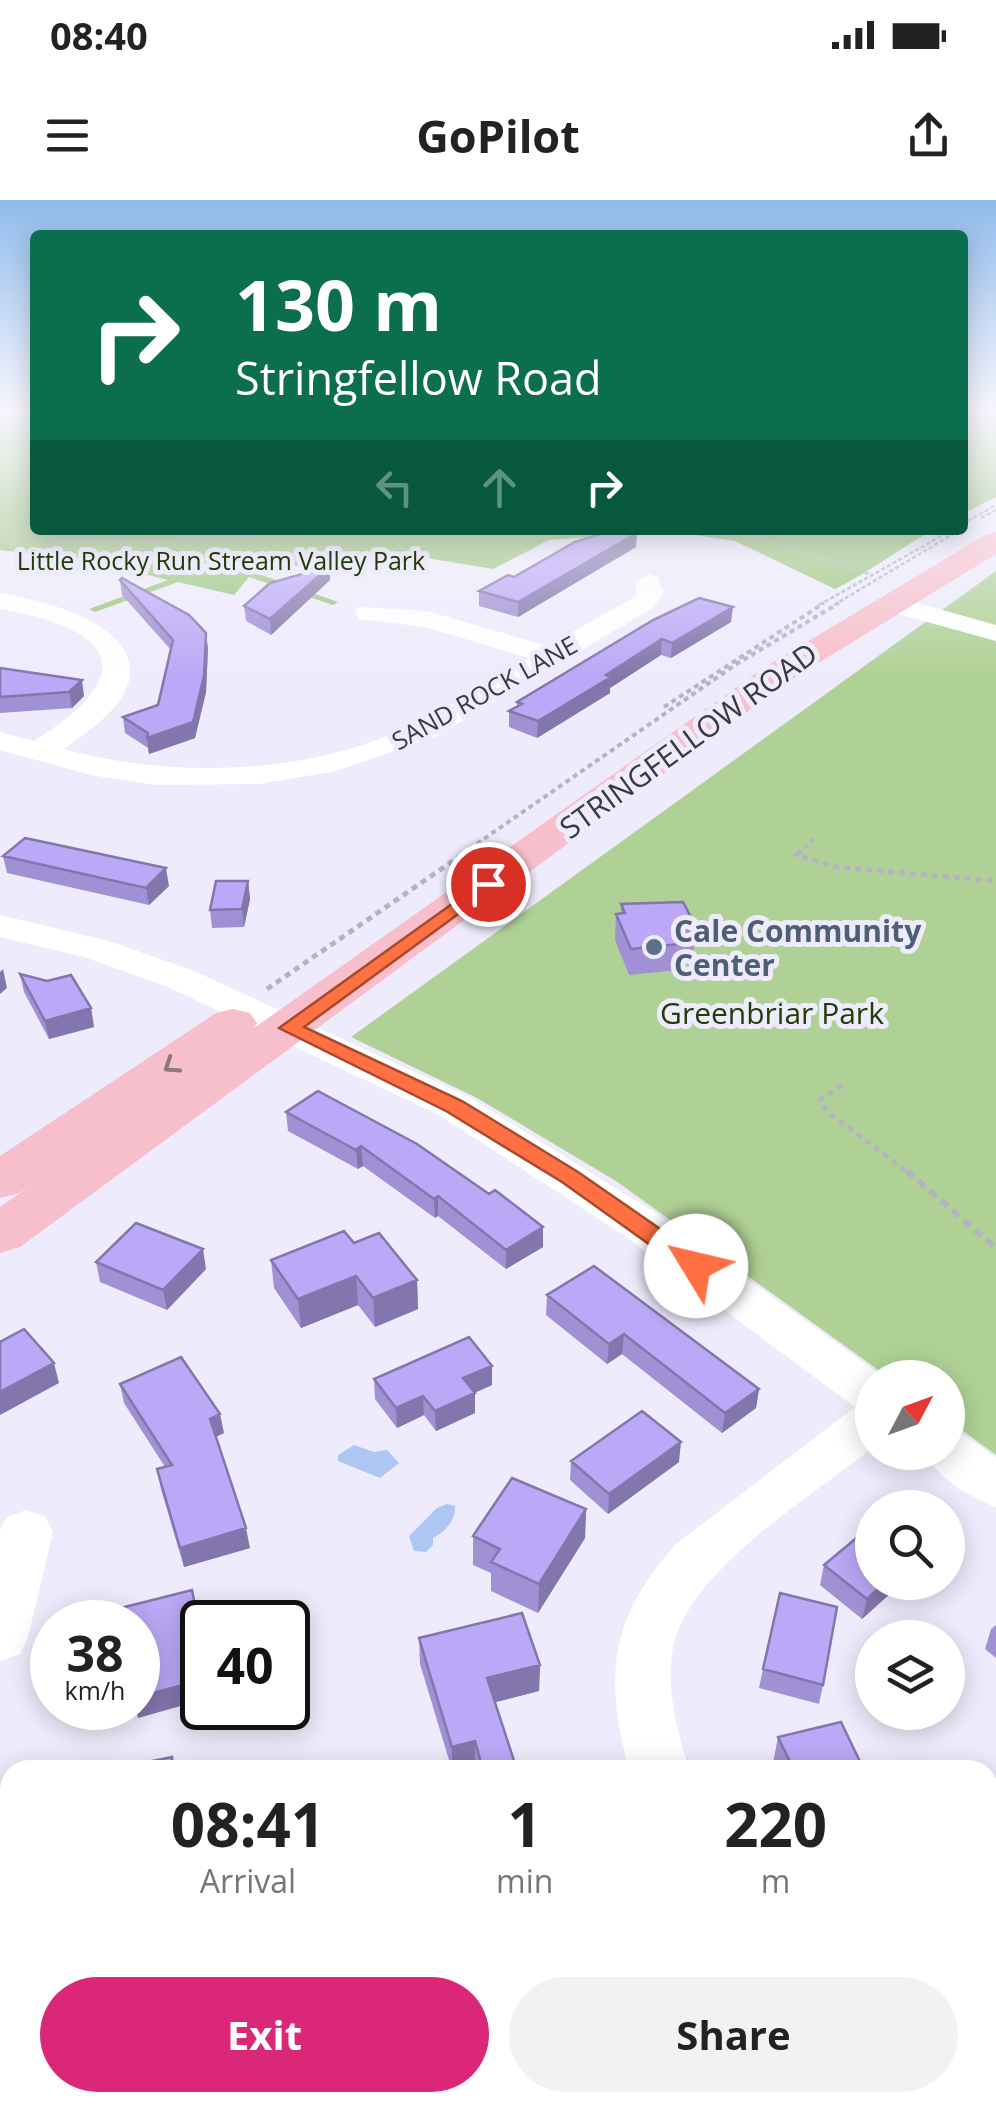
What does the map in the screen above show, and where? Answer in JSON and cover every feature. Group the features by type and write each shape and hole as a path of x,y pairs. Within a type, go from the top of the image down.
{"main road":[{"name":"STRINGFELLOW ROAD","path":"968,533 996,516"},
{"name":"STRINGFELLOW ROAD","path":"0,1234 261,1015 760,657 964,535"},
{"name":"STRINGFELLOW ROAD","path":"0,1181 261,1015 777,674 881,589 996,541"}],"street":[{"name":"SAND ROCK LANE","path":"0,741 111,770 178,777 232,777 311,768 363,755 414,736 645,601 651,592 649,582"},
{"path":"881,589 989,624"},
{"path":"0,601 76,620 98,634 115,654 115,684 106,700 78,726 39,751"},
{"path":"368,613 428,619 552,656"},
{"path":"0,926 139,963 261,1015 454,1106 638,1224 855,1382"},
{"path":"656,1760 646,1730 641,1686 648,1637 666,1594 682,1570 708,1545 855,1435"},
{"path":"965,1463 996,1486"},
{"path":"0,1636 26,1532"}],"path":[{"path":"968,523 996,505"},
{"path":"0,539 119,543 301,535"},
{"path":"747,535 881,589"},
{"path":"664,707 881,589 946,535"},
{"path":"261,1015 738,663 948,535"},
{"path":"814,839 796,855 836,867 996,882"},
{"path":"842,1085 820,1100 828,1112 930,1189 996,1248"}],"green space":[{"name":"Little Rocky Run Stream Valley Park","path":"0,499 30,499 30,535 615,535 549,540 493,569 385,551 256,573 338,602 333,605 249,577 234,595 178,582 95,612 89,609 168,580 97,562 0,550"},
{"path":"968,499 992,499 968,511"},
{"name":"Little Rocky Run Stream Valley Park","path":"695,535 925,535 835,589 735,541"},
{"name":"Greenbriar Park","path":"996,571 996,1455 965,1432 965,1360 864,1360 616,1181 477,1098 351,1037"}],"water":[{"path":"354,1445 374,1452 387,1450 399,1463 380,1478 338,1461 338,1455"},
{"path":"455,1506 449,1525 433,1538 433,1545 426,1552 414,1551 409,1536 437,1508"}],"building":[{"path":"598,535 634,535 518,602 479,591 508,575 514,577 575,542"},
{"path":"330,566 270,619 244,606 270,583"},
{"path":"122,578 189,615 206,633 204,676 193,722 147,738 148,733 123,717 158,705 173,640"},
{"path":"699,598 733,607 672,643 662,639 606,675 611,677 538,721 509,711 522,704 517,702 653,620"},
{"path":"0,668 82,680 69,692 0,697"},
{"path":"25,838 166,868 146,888 3,856"},
{"path":"216,881 248,881 242,909 210,910"},
{"path":"683,902 696,927 674,929 680,944 631,949 616,914 625,913 621,904"},
{"path":"20,974 47,981 71,975 91,1008 45,1021"},
{"path":"318,1091 417,1144 489,1194 495,1190 543,1227 506,1250 438,1196 434,1199 361,1146 356,1150 286,1112"},
{"path":"136,1223 203,1249 163,1290 96,1262"},
{"path":"344,1231 354,1243 379,1233 417,1280 373,1298 356,1276 298,1299 271,1260"},
{"path":"594,1266 759,1389 725,1413 624,1334 609,1344 547,1295"},
{"path":"24,1329 54,1363 0,1392 0,1342"},
{"path":"469,1337 492,1366 463,1378 475,1393 435,1411 423,1396 396,1408 374,1379"},
{"path":"181,1357 220,1414 210,1419 246,1528 180,1548 157,1469 172,1465 120,1384"},
{"path":"642,1411 681,1442 609,1494 571,1461"},
{"path":"512,1478 586,1509 539,1584 491,1562 500,1549 473,1536"},
{"path":"855,1539 855,1590 824,1565"},
{"path":"192,1590 194,1600 180,1600 180,1686 160,1691 160,1600 153,1600"},
{"path":"780,1593 837,1607 823,1685 763,1669"},
{"path":"522,1613 540,1665 487,1678 514,1760 480,1760 475,1741 452,1747 419,1638"},
{"path":"841,1722 859,1760 789,1760 778,1737"}],"place":[{"name":"Cale Community Center","path":"654,947"}],"route":[{"path":"488,884 290,1028 454,1106 512,1140 696,1266"}]}
